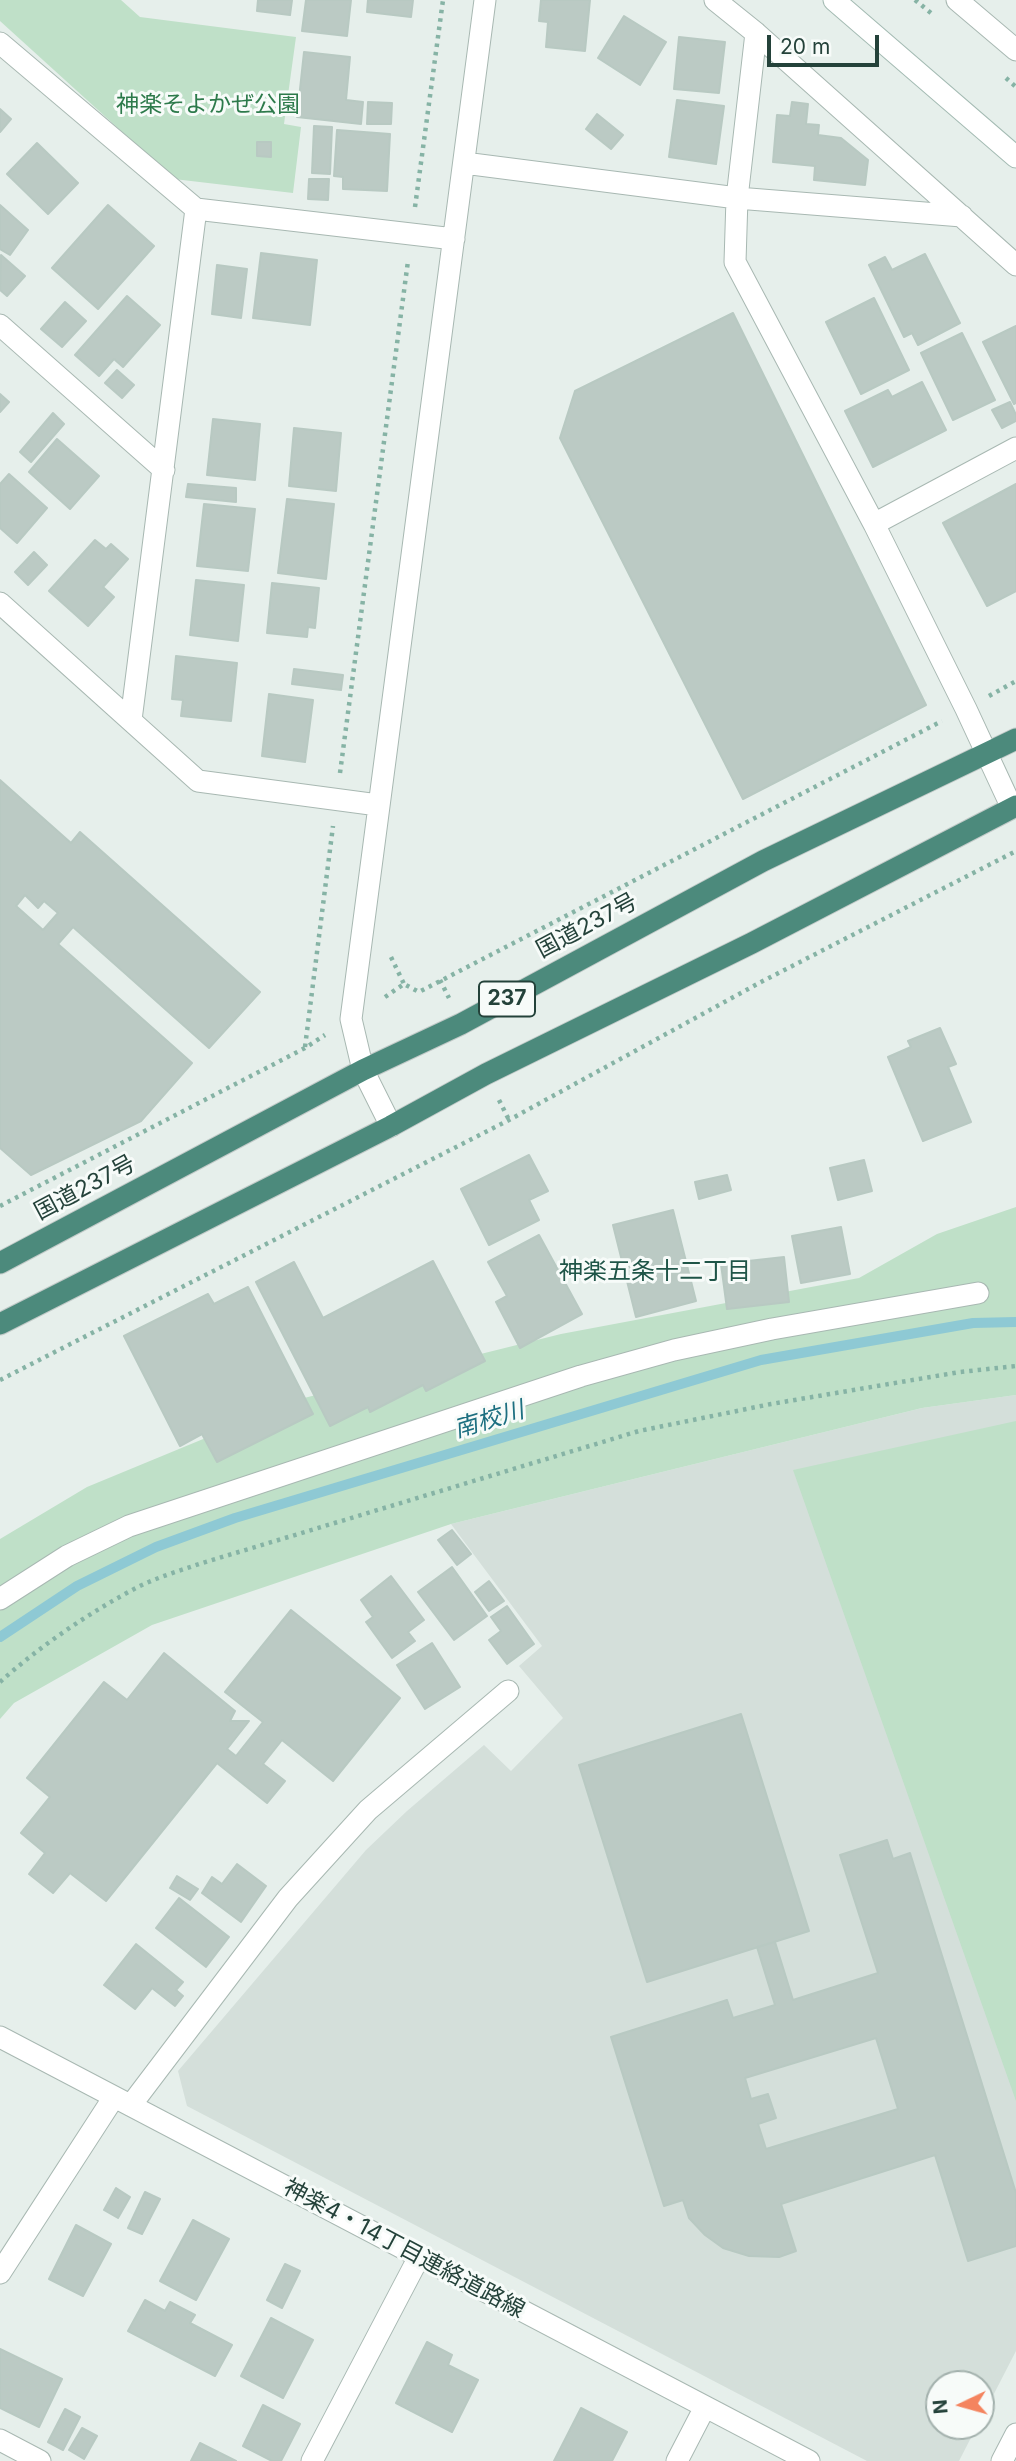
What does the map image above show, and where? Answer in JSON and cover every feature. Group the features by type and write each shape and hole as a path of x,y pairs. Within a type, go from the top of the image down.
{"highway":[{"name":"国道237号","path":"0,1263 363,1070 461,1024 763,861 1016,739"},
{"name":"237","path":"0,1324 391,1126 486,1074 752,943 1014,807"}],"street":[{"path":"391,1126 363,1070 351,1019 485,0"},
{"path":"715,0 1016,265"},
{"path":"834,0 1016,157"},
{"path":"957,0 1016,50"},
{"path":"755,33 737,198 735,262 874,524 1014,807"},
{"path":"0,43 196,209 454,239"},
{"path":"464,163 737,198 962,216"},
{"path":"131,720 196,209"},
{"path":"0,325 164,470"},
{"path":"874,524 1016,449"},
{"path":"0,603 198,780 378,805"},
{"path":"0,1599 68,1556 129,1526 581,1376 674,1350 772,1329 978,1293"},
{"path":"0,2273 122,2101 288,1898 368,1810 509,1691"},
{"name":"神楽4・14丁目連絡道路線","path":"0,2037 809,2461"},
{"path":"312,2461 419,2257"},
{"path":"677,2461 705,2407"},
{"path":"1002,2461 1016,2434"},
{"path":"0,2440 40,2461"}],"path":[{"path":"305,1048 443,0"},
{"path":"391,959 404,984 419,992 1016,681"},
{"path":"0,1380 509,1120 761,982 1016,851"},
{"path":"0,1206 305,1048 404,984"},
{"path":"0,1682 75,1625 139,1587 199,1564 639,1431 771,1404 960,1372 1016,1366"}],"shaded area":[{"path":"1016,1395 1016,2351 995,2392 995,2370 925,2370 925,2440 970,2440 959,2461 867,2461 187,2106 178,2071 366,1850 407,1811 484,1745 511,1771 563,1718 519,1666 542,1646 451,1524 922,1408"}],"green space":[{"name":"神楽そよかぜ公園","path":"0,0 121,0 140,17 296,37 284,124 301,127 293,193 174,179 0,21"},
{"path":"1016,1207 1016,1395 922,1408 451,1524 152,1625 14,1703 0,1719 0,1539 87,1487 300,1399 561,1334 859,1278 937,1234"},
{"path":"1016,1421 1016,2101 793,1470"}],"building":[{"path":"258,0 292,0 290,15 257,11"},
{"path":"306,0 351,0 347,36 302,31"},
{"path":"368,0 413,0 411,17 367,12"},
{"path":"541,0 590,0 585,51 546,47 548,22 539,21"},
{"path":"624,16 666,42 640,85 598,58"},
{"path":"679,37 725,42 719,93 674,89"},
{"path":"304,52 350,57 346,100 363,102 361,124 297,117"},
{"path":"677,100 724,106 716,164 669,157"},
{"path":"368,102 392,103 391,124 367,124"},
{"path":"792,102 808,104 806,124 819,125 818,135 841,138 868,160 865,185 814,180 815,166 773,162 777,115 790,116"},
{"path":"0,109 11,119 0,132"},
{"path":"597,114 623,135 611,149 586,129"},
{"path":"314,126 332,127 330,174 312,173"},
{"path":"337,130 390,134 387,191 343,189 343,177 334,176"},
{"path":"257,142 271,142 271,157 257,156"},
{"path":"37,143 78,183 48,214 7,174"},
{"path":"309,179 329,179 328,200 308,199"},
{"path":"0,205 28,230 10,255 0,249"},
{"path":"108,205 154,246 98,309 52,268"},
{"path":"261,253 317,260 310,325 253,318"},
{"path":"925,254 960,323 918,345 912,333 904,337 869,265 885,257 892,270"},
{"path":"1,255 25,276 7,296 0,290"},
{"path":"217,265 247,269 241,318 212,314"},
{"path":"127,296 160,325 123,367 114,359 99,376 75,355"},
{"path":"874,298 909,370 861,394 826,322"},
{"path":"65,302 86,321 62,347 41,329"},
{"path":"733,313 926,705 743,799 560,438 575,391"},
{"path":"1016,326 1016,403 1014,404 983,342"},
{"path":"962,333 995,400 953,420 921,353"},
{"path":"117,370 134,385 122,398 105,383"},
{"path":"922,382 946,430 873,467 845,411 888,390 892,397"},
{"path":"0,394 9,402 0,412"},
{"path":"1010,402 1016,421 1002,428 992,410"},
{"path":"53,413 64,424 31,462 20,452"},
{"path":"213,419 260,424 255,480 207,475"},
{"path":"294,428 341,433 336,491 289,486"},
{"path":"57,439 99,476 70,509 29,472"},
{"path":"9,474 47,508 17,543 0,528 0,484"},
{"path":"188,484 236,488 236,502 186,497"},
{"path":"1016,484 1016,591 987,606 943,523"},
{"path":"287,499 334,504 326,579 278,573"},
{"path":"204,504 255,509 248,571 197,566"},
{"path":"95,540 106,549 111,544 128,559 103,587 114,597 88,626 49,591"},
{"path":"34,552 47,565 28,585 15,572"},
{"path":"196,580 244,585 238,641 190,635"},
{"path":"272,583 319,588 315,628 308,627 307,637 267,633"},
{"path":"176,656 237,663 231,721 181,716 183,700 172,699"},
{"path":"294,669 343,675 341,690 292,684"},
{"path":"269,694 313,700 305,762 262,756"},
{"path":"0,780 71,843 80,832 260,992 209,1048 73,927 58,944 192,1063 141,1121 31,1175 0,1148","holes":["25,895 38,908 44,901 58,913 43,930 16,906"]},
{"path":"940,1028 956,1064 948,1067 971,1122 923,1141 888,1057 911,1047 908,1041"},
{"path":"529,1155 548,1191 529,1200 539,1220 489,1245 461,1189"},
{"path":"864,1160 872,1191 838,1200 830,1168"},
{"path":"727,1175 731,1190 699,1199 695,1182"},
{"path":"673,1210 696,1301 636,1317 613,1225"},
{"path":"841,1227 850,1274 801,1283 792,1236"},
{"path":"539,1235 582,1314 520,1348 496,1302 507,1296 488,1262"},
{"path":"784,1257 789,1302 727,1309 721,1264"},
{"path":"433,1261 485,1361 426,1391 423,1385 370,1412 368,1407 330,1426 256,1282 294,1262 323,1318"},
{"path":"248,1287 313,1414 217,1462 202,1434 180,1446 124,1336 208,1294 214,1304"},
{"path":"452,1530 471,1554 457,1565 438,1540"},
{"path":"452,1567 487,1616 454,1640 418,1592"},
{"path":"391,1576 424,1620 408,1632 415,1641 392,1658 366,1622 373,1617 361,1600"},
{"path":"489,1581 504,1601 489,1611 475,1592"},
{"path":"507,1606 534,1644 507,1664 489,1640 501,1631 491,1617"},
{"path":"291,1610 400,1698 333,1781 282,1740 263,1764 285,1781 267,1803 217,1763 106,1901 70,1873 53,1893 29,1874 45,1853 21,1833 50,1797 27,1778 104,1682 127,1700 164,1653 235,1711 230,1721 249,1721 227,1749 236,1756 263,1722 225,1692"},
{"path":"432,1643 460,1687 425,1709 397,1665"},
{"path":"741,1714 809,1931 647,1982 579,1765"},
{"path":"887,1840 893,1859 910,1853 1016,2193 1016,2246 968,2261 935,2155 781,2204 796,2251 779,2257 749,2256 723,2248 705,2235 689,2218 683,2200 664,2206 611,2037 727,2000 733,2018 775,2005 757,1947 775,1942 793,2000 878,1973 840,1855","holes":["876,2038 898,2109 766,2149 758,2124 776,2118 768,2094 751,2099 745,2078"]},
{"path":"237,1864 266,1886 241,1922 202,1893 212,1877 222,1884"},
{"path":"177,1876 198,1889 190,1900 170,1888"},
{"path":"179,1898 229,1937 206,1967 156,1928"},
{"path":"136,1944 183,1982 176,1990 183,1996 175,2006 152,1988 135,2009 104,1985"},
{"path":"116,2188 130,2197 118,2218 104,2210"},
{"path":"145,2192 160,2199 142,2234 128,2228"},
{"path":"193,2220 229,2239 196,2300 160,2281"},
{"path":"76,2225 111,2244 83,2296 49,2279"},
{"path":"285,2264 300,2271 282,2308 267,2300"},
{"path":"145,2300 165,2311 170,2302 195,2315 190,2323 232,2345 215,2376 128,2331"},
{"path":"271,2318 313,2340 283,2398 241,2376"},
{"path":"427,2342 452,2355 448,2365 478,2380 452,2432 396,2403"},
{"path":"0,2349 62,2379 39,2427 0,2408"},
{"path":"263,2405 300,2424 281,2461 272,2461 243,2446"},
{"path":"581,2408 627,2432 612,2461 554,2461"},
{"path":"65,2409 80,2417 63,2450 48,2442"},
{"path":"82,2428 97,2436 84,2459 69,2450"},
{"path":"200,2443 236,2461 191,2461"}],"waterway":[{"name":"南校川","path":"0,1637 77,1586 156,1547 235,1518 761,1360 973,1323 1016,1322"}],"district":[{"name":"神楽五条十二丁目","path":"655,1272"}]}
